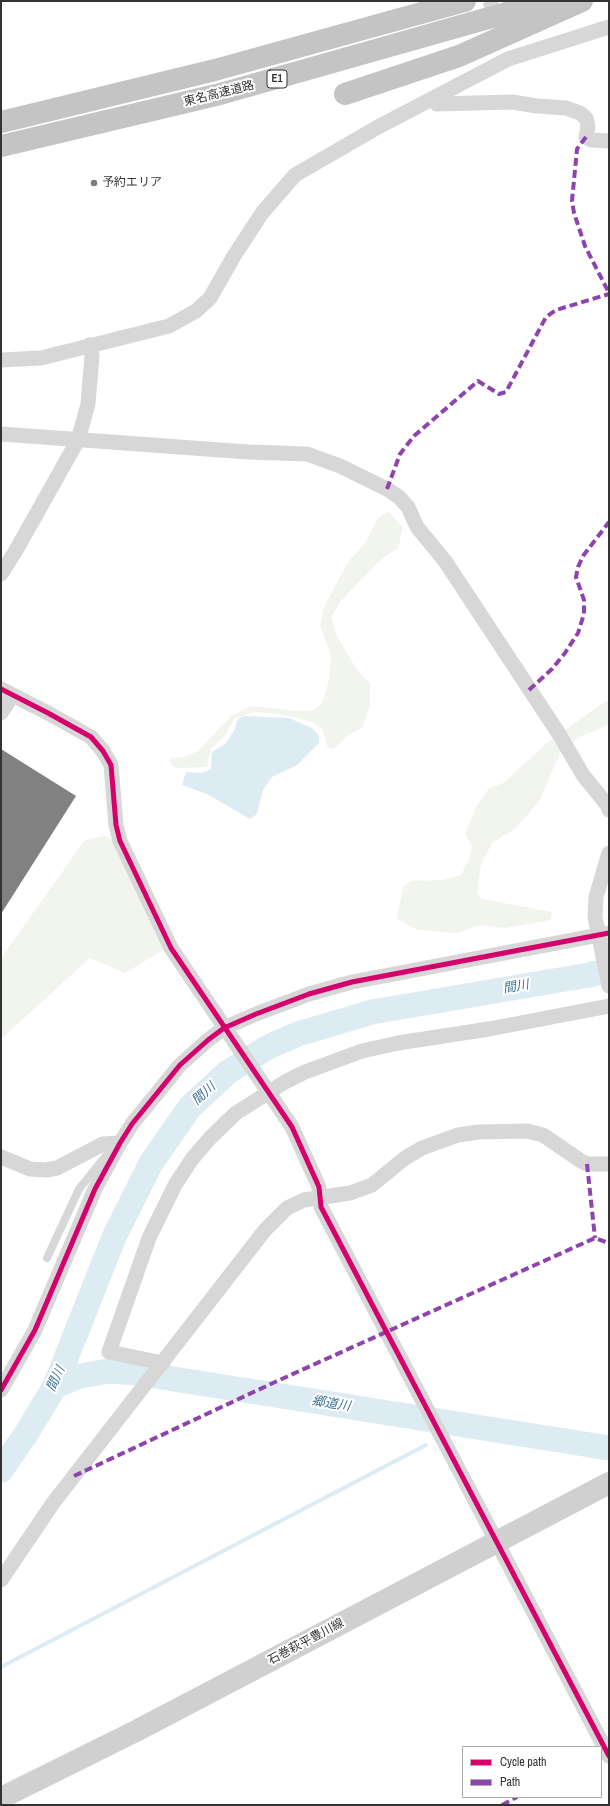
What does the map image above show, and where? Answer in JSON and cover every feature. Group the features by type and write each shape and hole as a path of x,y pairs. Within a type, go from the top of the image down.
{"highway":[{"name":"東名高速道路","path":"1,122 215,70 465,1"},
{"name":"東名高速道路","path":"1,146 220,94 549,1"},
{"path":"345,94 459,56 582,1"}],"main road":[{"name":"石巻萩平豊川線","path":"1,1798 143,1727 609,1483"}],"street":[{"path":"1,360 41,358 169,326 196,311 210,298 234,256 262,213 282,188 295,175 432,98 506,53 609,27"},
{"path":"432,98 437,104 512,102 537,106 566,108 580,113 586,118 588,126 586,137 591,140 609,141"},
{"path":"1,574 16,552 78,440 89,398 92,356 90,346"},
{"path":"1,434 248,452 307,454 340,466 387,489 399,497 408,507 417,527 445,561 560,734 583,775 609,807"},
{"path":"1,714 7,692 91,737 103,751 111,765 116,825 120,841 171,948 265,1090 292,1127 319,1187 321,1207 609,1756"},
{"path":"609,853 596,897 595,916 602,936 609,986"},
{"path":"1,1390 35,1330 116,1143 180,1065 226,1031 309,994 352,982 602,936"},
{"path":"162,1364 109,1352 149,1238 175,1185 192,1159 210,1138 236,1113 265,1090 334,1059 362,1050 489,1029 609,1006"},
{"path":"1,1580 53,1503 265,1230 287,1208 304,1200 350,1193 372,1185 405,1158 422,1148 458,1135 480,1132 527,1131 543,1135 587,1164 609,1164"},
{"path":"1,1156 30,1169 46,1170 57,1168 103,1144 116,1143"}],"lane":[{"path":"47,1258 79,1189 116,1143"}],"shaded area":[{"path":"389,512 403,528 398,548 378,562 340,602 332,616 335,633 359,673 370,683 370,706 362,728 347,736 334,749 327,747 323,730 312,722 285,715 254,712 234,719 226,734 211,749 207,767 178,768 171,766 170,758 184,757 198,751 232,715 251,706 297,711 312,711 322,704 329,679 331,655 320,626 324,607 348,562 365,543 378,518"},
{"path":"609,700 609,724 575,740 561,752 539,801 516,828 492,843 481,865 477,893 482,899 552,912 551,920 506,928 479,925 458,933 417,930 397,919 403,887 412,881 443,880 461,875 469,859 472,846 465,834 476,807 489,788 503,783 548,742"},
{"path":"244,716 289,718 312,728 319,736 319,743 297,765 272,777 263,790 257,814 250,819 207,794 182,785 186,772 202,773 211,769 212,752 225,744 234,731 238,719"},
{"path":"105,836 117,842 165,949 125,973 90,958 1,1039 1,958 85,840"}],"building":[{"path":"1,749 76,796 1,914"}],"waterway":[{"name":"間川","path":"1,1470 26,1434 55,1386 114,1237 151,1163 190,1107 228,1072 268,1047 298,1034 372,1012 589,975 609,970"},
{"name":"郷道川","path":"55,1386 80,1376 109,1371 136,1373 609,1448"},
{"path":"1,1667 426,1445"}],"tunnel":[{"path":"490,1 497,25"}],"marked path":[{"path":"586,137 577,149 572,201 574,213 585,246 609,293"},
{"path":"387,489 400,454 414,436 478,381 499,394 506,392 546,317 556,310 609,294"},
{"path":"529,690 552,669 578,633 584,614 584,600 576,577 578,567 583,556 609,522"},
{"path":"587,1164 595,1238"},
{"path":"74,1476 275,1382 595,1238 609,1243"},
{"path":"502,1805 515,1798"}],"cycle path":[{"path":"1,689 91,737 103,751 111,765 116,825 120,841 171,948 292,1127 319,1187 321,1207 609,1756"},
{"path":"1,1390 35,1330 95,1189 120,1143 132,1124 180,1065 208,1040 224,1028 256,1014 309,994 352,982 609,933"}],"place":[{"name":"予約エリア","path":"94,183"}]}
